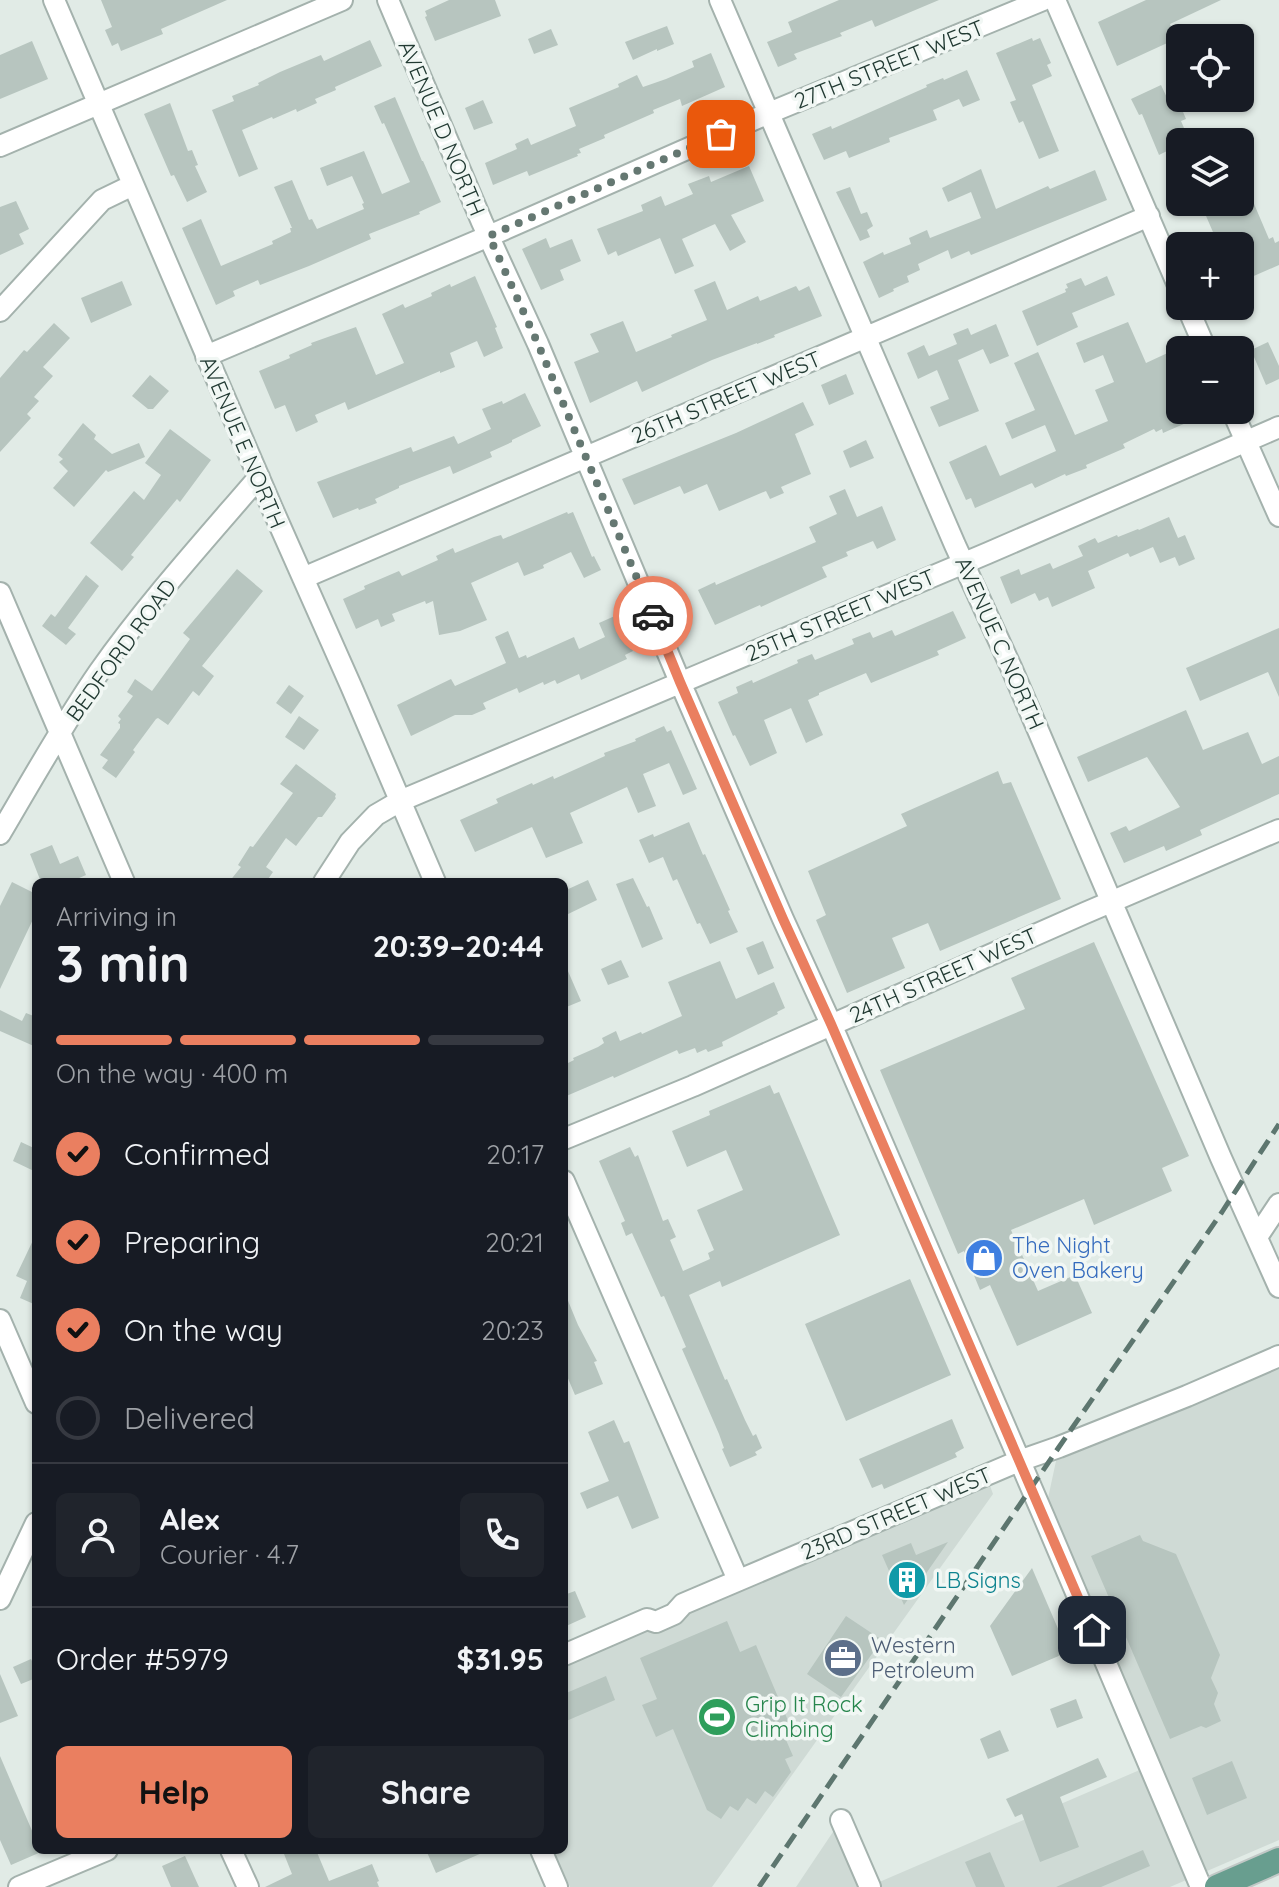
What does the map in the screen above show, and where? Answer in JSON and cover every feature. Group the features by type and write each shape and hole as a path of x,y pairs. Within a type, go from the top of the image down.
{"main road":[{"path":"1217,1887 1279,1860"}],"street":[{"name":"AVENUE E NORTH","path":"54,0 433,878"},
{"path":"0,146 342,0"},
{"name":"AVENUE D NORTH","path":"388,0 1201,1887"},
{"name":"AVENUE C NORTH","path":"720,0 1279,1287"},
{"name":"27TH STREET WEST","path":"206,356 769,113 1043,0"},
{"path":"1055,0 1166,257"},
{"path":"0,311 102,200 133,185"},
{"name":"26TH STREET WEST","path":"303,578 1149,216"},
{"path":"1238,424 1279,516"},
{"name":"25TH STREET WEST","path":"327,878 350,842 376,815 400,801 1279,427"},
{"name":"BEDFORD ROAD","path":"0,834 101,670 175,575 259,477"},
{"path":"0,593 122,878"},
{"name":"24TH STREET WEST","path":"568,1137 693,1086 1279,830"},
{"path":"568,1190 738,1580"},
{"path":"1257,1237 1279,1204"},
{"path":"0,1320 32,1394"},
{"name":"23RD STREET WEST","path":"568,1653 647,1619 656,1622 674,1614 683,1604 738,1580 1019,1461 1187,1396 1279,1356"},
{"path":"0,1599 32,1531"},
{"path":"841,1820 870,1887"},
{"path":"19,1887 97,1854"},
{"path":"233,1854 248,1887"},
{"path":"543,1854 557,1887"}],"shaded area":[{"path":"1279,1355 1279,1840 1170,1887 796,1887 841,1820 870,1886 1149,1766 1044,1517 1059,1447"},
{"path":"988,1480 993,1494 712,1887 570,1887 555,1854 568,1854 568,1664"}],"building":[{"path":"101,0 227,0 161,29 163,34 121,51 118,43 112,46 105,30 112,27"},
{"path":"449,0 495,0 501,16 435,41 425,11"},
{"path":"839,0 939,0 875,27 872,20 840,33 842,36 794,54 797,59 778,67 767,42 792,32 788,22"},
{"path":"1146,0 1221,0 1166,24 1166,44 1117,66 1098,22"},
{"path":"667,26 674,44 633,60 625,42"},
{"path":"551,29 558,45 534,54 528,39"},
{"path":"1032,38 1033,41 1040,38 1051,63 1047,65 1052,76 1032,85 1059,151 1039,159 1023,121 1019,123 1010,102 1016,100 996,53"},
{"path":"370,40 382,66 335,87 336,90 315,99 317,103 242,130 258,169 239,177 212,110 234,101 232,96 280,72 321,55 324,61"},
{"path":"32,41 48,79 0,99 0,55"},
{"path":"711,53 725,87 682,106 680,99 653,110 654,113 579,149 581,153 578,156 529,176 527,171 493,185 485,163 517,149 515,144 528,138 531,145 576,126 569,108 619,87 618,84 637,75 643,87 666,79 694,67 692,61"},
{"path":"967,70 980,100 963,107 959,99 933,110 937,120 889,138 890,142 849,158 846,151 824,160 812,134 831,126 832,129 926,85"},
{"path":"1161,85 1166,96 1166,112 1183,112 1186,119 1181,121 1184,128 1166,128 1166,152 1159,155 1142,114 1139,115 1131,99"},
{"path":"395,97 441,202 420,214 369,234 371,239 309,266 260,285 258,280 233,291 235,296 216,305 182,228 201,219 221,266 273,244 272,241 291,232 274,187 292,180 309,220 312,219 317,229 364,209 352,176 327,186 320,168 364,151 382,194 410,182 374,106"},
{"path":"483,100 493,123 474,130 465,108"},
{"path":"170,103 207,192 187,202 174,175 171,176 144,114"},
{"path":"749,166 764,201 731,215 746,242 730,251 715,224 682,239 694,266 675,274 660,238 618,256 616,251 608,255 597,229 643,211 641,205 661,196 665,206 693,194 688,184 709,176 711,182"},
{"path":"981,169 996,209 1095,170 1107,200 971,255 969,251 951,259 948,250 918,264 920,270 907,276 909,282 879,298 863,262 911,244 909,238 927,230 930,238 981,218 971,192 948,202 942,188"},
{"path":"850,187 861,214 867,212 873,226 867,230 870,237 860,241 836,192"},
{"path":"16,201 29,229 19,234 24,244 0,255 0,207"},
{"path":"1254,204 1269,239 1273,237 1275,243 1279,241 1279,265 1254,276 1254,232 1213,232 1206,216 1254,216"},
{"path":"546,238 550,248 572,239 581,261 560,270 564,280 541,290 522,249"},
{"path":"475,276 503,348 484,357 477,341 450,353 455,367 348,410 345,402 315,415 318,422 296,432 285,405 275,409 259,371 290,358 289,355 311,343 356,327 376,375 404,363 382,314 403,304 405,308 450,284 451,287"},
{"path":"1107,276 1115,295 1072,313 1078,327 1037,346 1022,311 1066,292 1066,284 1081,278 1085,286"},
{"path":"122,281 132,305 91,323 81,298"},
{"path":"715,281 727,310 758,296 760,301 796,286 799,291 809,286 822,316 642,392 637,381 590,403 574,362 599,352 590,334 623,321 636,352 672,337 707,320 694,290"},
{"path":"1128,322 1146,363 1166,354 1166,424 1184,424 1163,433 1162,429 1156,432 1154,429 1123,444 1125,448 1086,465 1087,468 1035,488 1032,483 975,508 971,498 966,500 949,462 986,445 1000,476 1056,451 1045,425 1012,439 1005,423 1035,410 1014,363 1038,352 1075,435 1108,421 1095,390 1114,382 1103,355 1084,363 1076,343"},
{"path":"54,323 70,338 43,367 53,376 34,397 39,401 27,414 31,418 0,452 0,378 24,350 27,352"},
{"path":"996,324 1009,356 990,364 983,349 958,360 979,411 939,427 930,407 949,399 937,370 918,379 907,353 924,345 929,356 957,344 953,334 968,328 971,335"},
{"path":"1268,342 1279,366 1279,379 1266,385 1254,357 1254,349"},
{"path":"846,374 854,394 829,405 821,385"},
{"path":"150,375 169,391 153,409 148,409 132,396"},
{"path":"525,393 541,426 490,452 492,457 453,474 450,466 399,486 375,499 377,503 333,518 317,482 411,447 413,452 454,436 458,444 491,429 482,409 502,401 503,404"},
{"path":"803,402 814,425 795,434 811,474 781,487 784,493 770,499 766,491 719,511 707,484 684,494 680,486 634,505 622,479"},
{"path":"83,423 96,435 94,439 112,454 139,443 145,457 108,472 106,470 74,507 53,488 68,471 59,462 63,459 58,455"},
{"path":"170,429 211,460 180,502 177,499 131,555 134,557 122,571 90,543 134,491 144,500 161,475 145,463"},
{"path":"866,440 874,458 850,468 843,451"},
{"path":"845,489 857,517 882,506 896,540 877,549 873,541 846,552 848,556 822,567 827,577 715,625 698,590 816,542 809,527 837,514 829,496"},
{"path":"573,512 592,557 601,570 584,578 571,552 524,576 518,562 471,583 487,620 460,631 439,635 433,601 426,604 425,601 392,614 395,621 381,627 378,619 356,629 343,599 365,589 364,586 399,571 402,576 438,560 436,556 453,548 455,553 494,537 501,535 503,539"},
{"path":"1169,517 1178,538 1185,535 1195,559 1179,566 1175,557 1160,563 1153,547 1130,557 1128,553 1088,571 1095,588 1052,607 1048,597 1039,601 1035,593 1011,604 1000,577 1019,569 1021,575 1050,563 1053,569 1083,556 1078,546 1095,538 1098,543"},
{"path":"237,569 263,591 202,666 214,676 199,696 193,691 168,725 156,719 116,778 102,768 108,760 100,755 120,728 118,723 121,719 118,716 133,696 127,692 135,679 152,691 190,639 183,633"},
{"path":"86,575 99,586 68,628 76,634 66,645 42,626 51,614 55,617"},
{"path":"953,611 966,638 937,651 939,655 871,683 866,673 808,700 823,735 806,743 791,708 764,720 777,753 750,766 718,702 738,693 736,687 752,680 753,683 812,654 815,660 854,644 852,639 870,632 873,638 892,630 895,636"},
{"path":"617,615 633,651 625,655 627,659 581,680 579,674 557,684 555,680 544,685 543,682 519,693 517,688 483,703 486,709 472,715 455,715 411,736 397,705 451,679 455,686 506,663 495,637 508,631 519,658 526,655 527,658 574,637 579,649 605,637 599,623"},
{"path":"1279,628 1279,697 1268,672 1200,701 1186,668"},
{"path":"289,685 304,696 291,714 276,703"},
{"path":"1186,710 1203,750 1248,732 1262,764 1279,756 1279,794 1200,830 1202,835 1166,851 1164,846 1124,863 1110,833 1126,826 1129,831 1180,807 1147,757 1088,782 1077,757"},
{"path":"299,716 319,730 304,750 285,737"},
{"path":"664,726 667,732 671,730 697,789 683,795 669,763 643,774 656,806 638,813 627,787 570,813 583,843 546,858 532,827 475,852 460,820 498,803 496,799 532,783 553,776 554,779"},
{"path":"296,764 336,794 336,798 296,846 286,838 266,867 273,872 269,878 232,878 250,846 253,847 293,793 280,784"},
{"path":"998,771 1003,784 1011,782 1061,899 940,951 928,923 892,938 905,968 847,993 816,920 826,915 808,871 907,826 901,814"},
{"path":"689,822 738,932 710,944 700,923 697,924 677,879 673,881 663,857 649,863 639,840"},
{"path":"52,845 60,864 78,856 86,875 79,878 39,878 30,854"},
{"path":"633,878 663,939 642,948 616,884"},
{"path":"588,880 597,900 568,914 568,889"},
{"path":"12,882 32,892 32,921 0,989 0,906"},
{"path":"763,941 774,968 758,975 746,948"},
{"path":"1094,942 1189,1156 1162,1168 1172,1191 1094,1225 1084,1199 1011,1230 1038,1291 1075,1275 1092,1313 1017,1346 990,1285 980,1290 964,1251 958,1254 880,1070 1025,1009 1011,978"},
{"path":"621,960 629,977 608,985 601,969"},
{"path":"720,961 736,999 774,982 785,1008 722,1042 723,1046 697,1053 695,1048 679,1054 677,1050 568,1095 568,1063 573,1058 598,1047 604,1043 602,1038 616,1031 620,1041 682,1016 668,982"},
{"path":"568,971 581,1001 568,1006"},
{"path":"0,1010 22,1021 26,1013 32,1015 32,1045 0,1031"},
{"path":"770,1085 774,1094 779,1092 840,1235 722,1287 720,1281 689,1295 725,1380 762,1448 755,1452 757,1455 730,1467 682,1349 686,1347 632,1233 626,1236 621,1223 625,1221 599,1161 630,1147 635,1157 638,1155 663,1221 668,1219 676,1237 670,1240 683,1271 710,1259 708,1253 714,1250 697,1210 743,1190 726,1150 687,1167 672,1131"},
{"path":"21,1142 32,1147 32,1170 13,1161"},
{"path":"32,1242 32,1303 20,1298 27,1281 16,1276"},
{"path":"910,1279 951,1375 846,1421 805,1324"},
{"path":"568,1301 597,1361 594,1362 603,1384 575,1395 568,1378"},
{"path":"952,1419 964,1448 955,1453 957,1457 884,1489 882,1484 872,1488 859,1459"},
{"path":"614,1420 624,1443 629,1441 659,1518 632,1529 618,1496 587,1509 580,1493 609,1481 588,1432"},
{"path":"1140,1535 1143,1541 1176,1554 1220,1655 1211,1678 1218,1693 1214,1704 1221,1721 1170,1739 1091,1556"},
{"name":"LB Signs","path":"948,1542 904,1605 882,1555 911,1543 916,1555"},
{"path":"1032,1568 1068,1652 1012,1676 990,1626"},
{"path":"575,1591 586,1617 568,1625 568,1594"},
{"name":"Western Petroleum","path":"846,1616 882,1640 841,1697 807,1674"},
{"name":"Grip It Rock Climbing","path":"727,1621 740,1652 756,1645 792,1730 783,1733 793,1756 785,1759 791,1772 773,1797 765,1791 756,1804 747,1798 738,1811 730,1806 721,1819 707,1810 673,1729 656,1737 642,1705 657,1699 640,1658"},
{"path":"31,1659 32,1680 21,1684 13,1667"},
{"path":"0,1674 18,1716 0,1723"},
{"path":"606,1676 615,1700 568,1720 568,1692"},
{"path":"1076,1699 1083,1718 1057,1728 1050,1709"},
{"path":"1000,1730 1009,1751 988,1759 980,1739"},
{"path":"0,1756 32,1831 32,1854 36,1854 11,1865 0,1840"},
{"path":"1098,1758 1107,1777 1060,1797 1079,1847 1040,1862 1022,1814 1015,1817 1006,1799"},
{"path":"1232,1761 1247,1798 1207,1815 1192,1778"},
{"path":"1143,1850 1150,1866 1101,1887 1056,1887"},
{"path":"990,1852 1005,1887 976,1887 965,1862"},
{"path":"284,1854 318,1854 329,1881 372,1864 379,1887 265,1887 292,1874"},
{"path":"428,1854 480,1854 436,1873"},
{"path":"185,1856 199,1887 171,1887 162,1866"}],"railway":[{"path":"759,1887 1222,1212 1279,1124"}],"way so far":[{"path":"653,616 489,236 721,134"}],"place":[{"name":"The Night Oven Bakery","path":"984,1258"},
{"name":"LB Signs","path":"907,1580"},
{"name":"Western Petroleum","path":"843,1658"},
{"name":"Grip It Rock Climbing","path":"717,1717"}],"route":[{"path":"653,616 1092,1630"}]}
